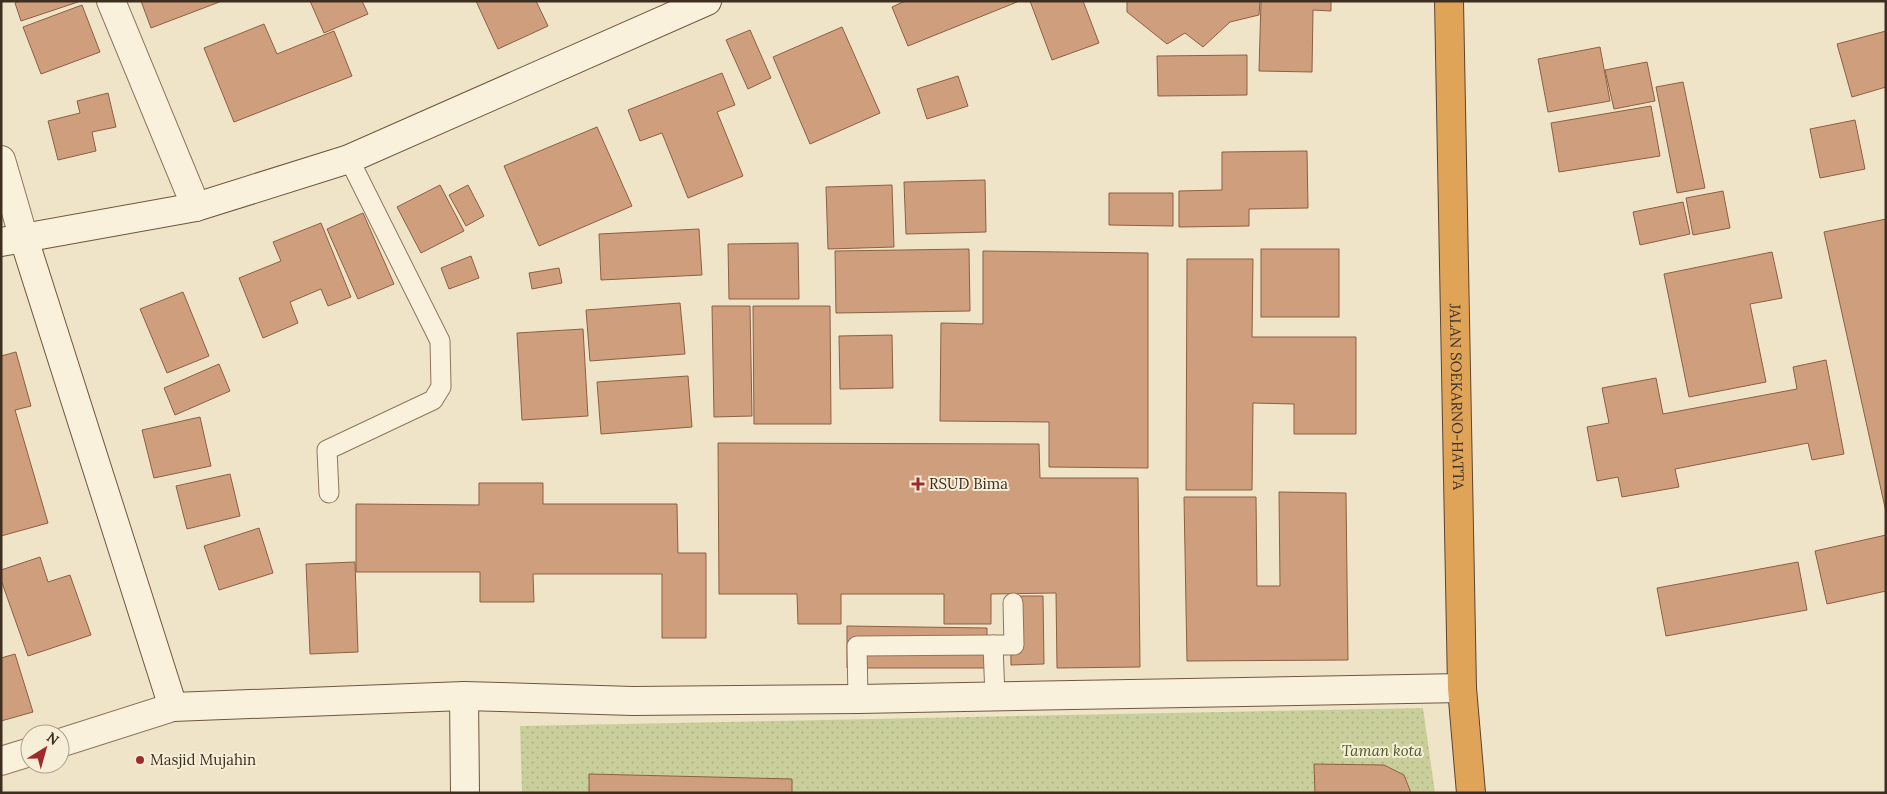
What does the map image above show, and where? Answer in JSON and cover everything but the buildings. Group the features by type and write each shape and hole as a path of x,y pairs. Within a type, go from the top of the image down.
{"highway":[{"name":"JALAN SOEKARNO-HATTA","path":"1449,1 1462,688 1471,793"}],"street":[{"path":"110,1 196,207"},
{"path":"13,240 196,207 349,159 708,1"},
{"path":"1,160 13,240 172,707"},
{"path":"70,739 172,707 464,696 633,701 994,697 1462,688"},
{"path":"464,696 465,793"},
{"path":"1,761 20,755"}],"lane":[{"path":"329,494 328,450 433,400 441,387 440,341 349,159"},
{"path":"858,699 858,646 1014,645 1012,603"},
{"path":"993,645 994,697"}],"green space":[{"name":"Taman kota","path":"1423,708 1435,793 522,793 520,726"}],"place":[{"name":"RSUD Bima","path":"918,484"},
{"name":"Masjid Mujahin","path":"140,760"}]}
